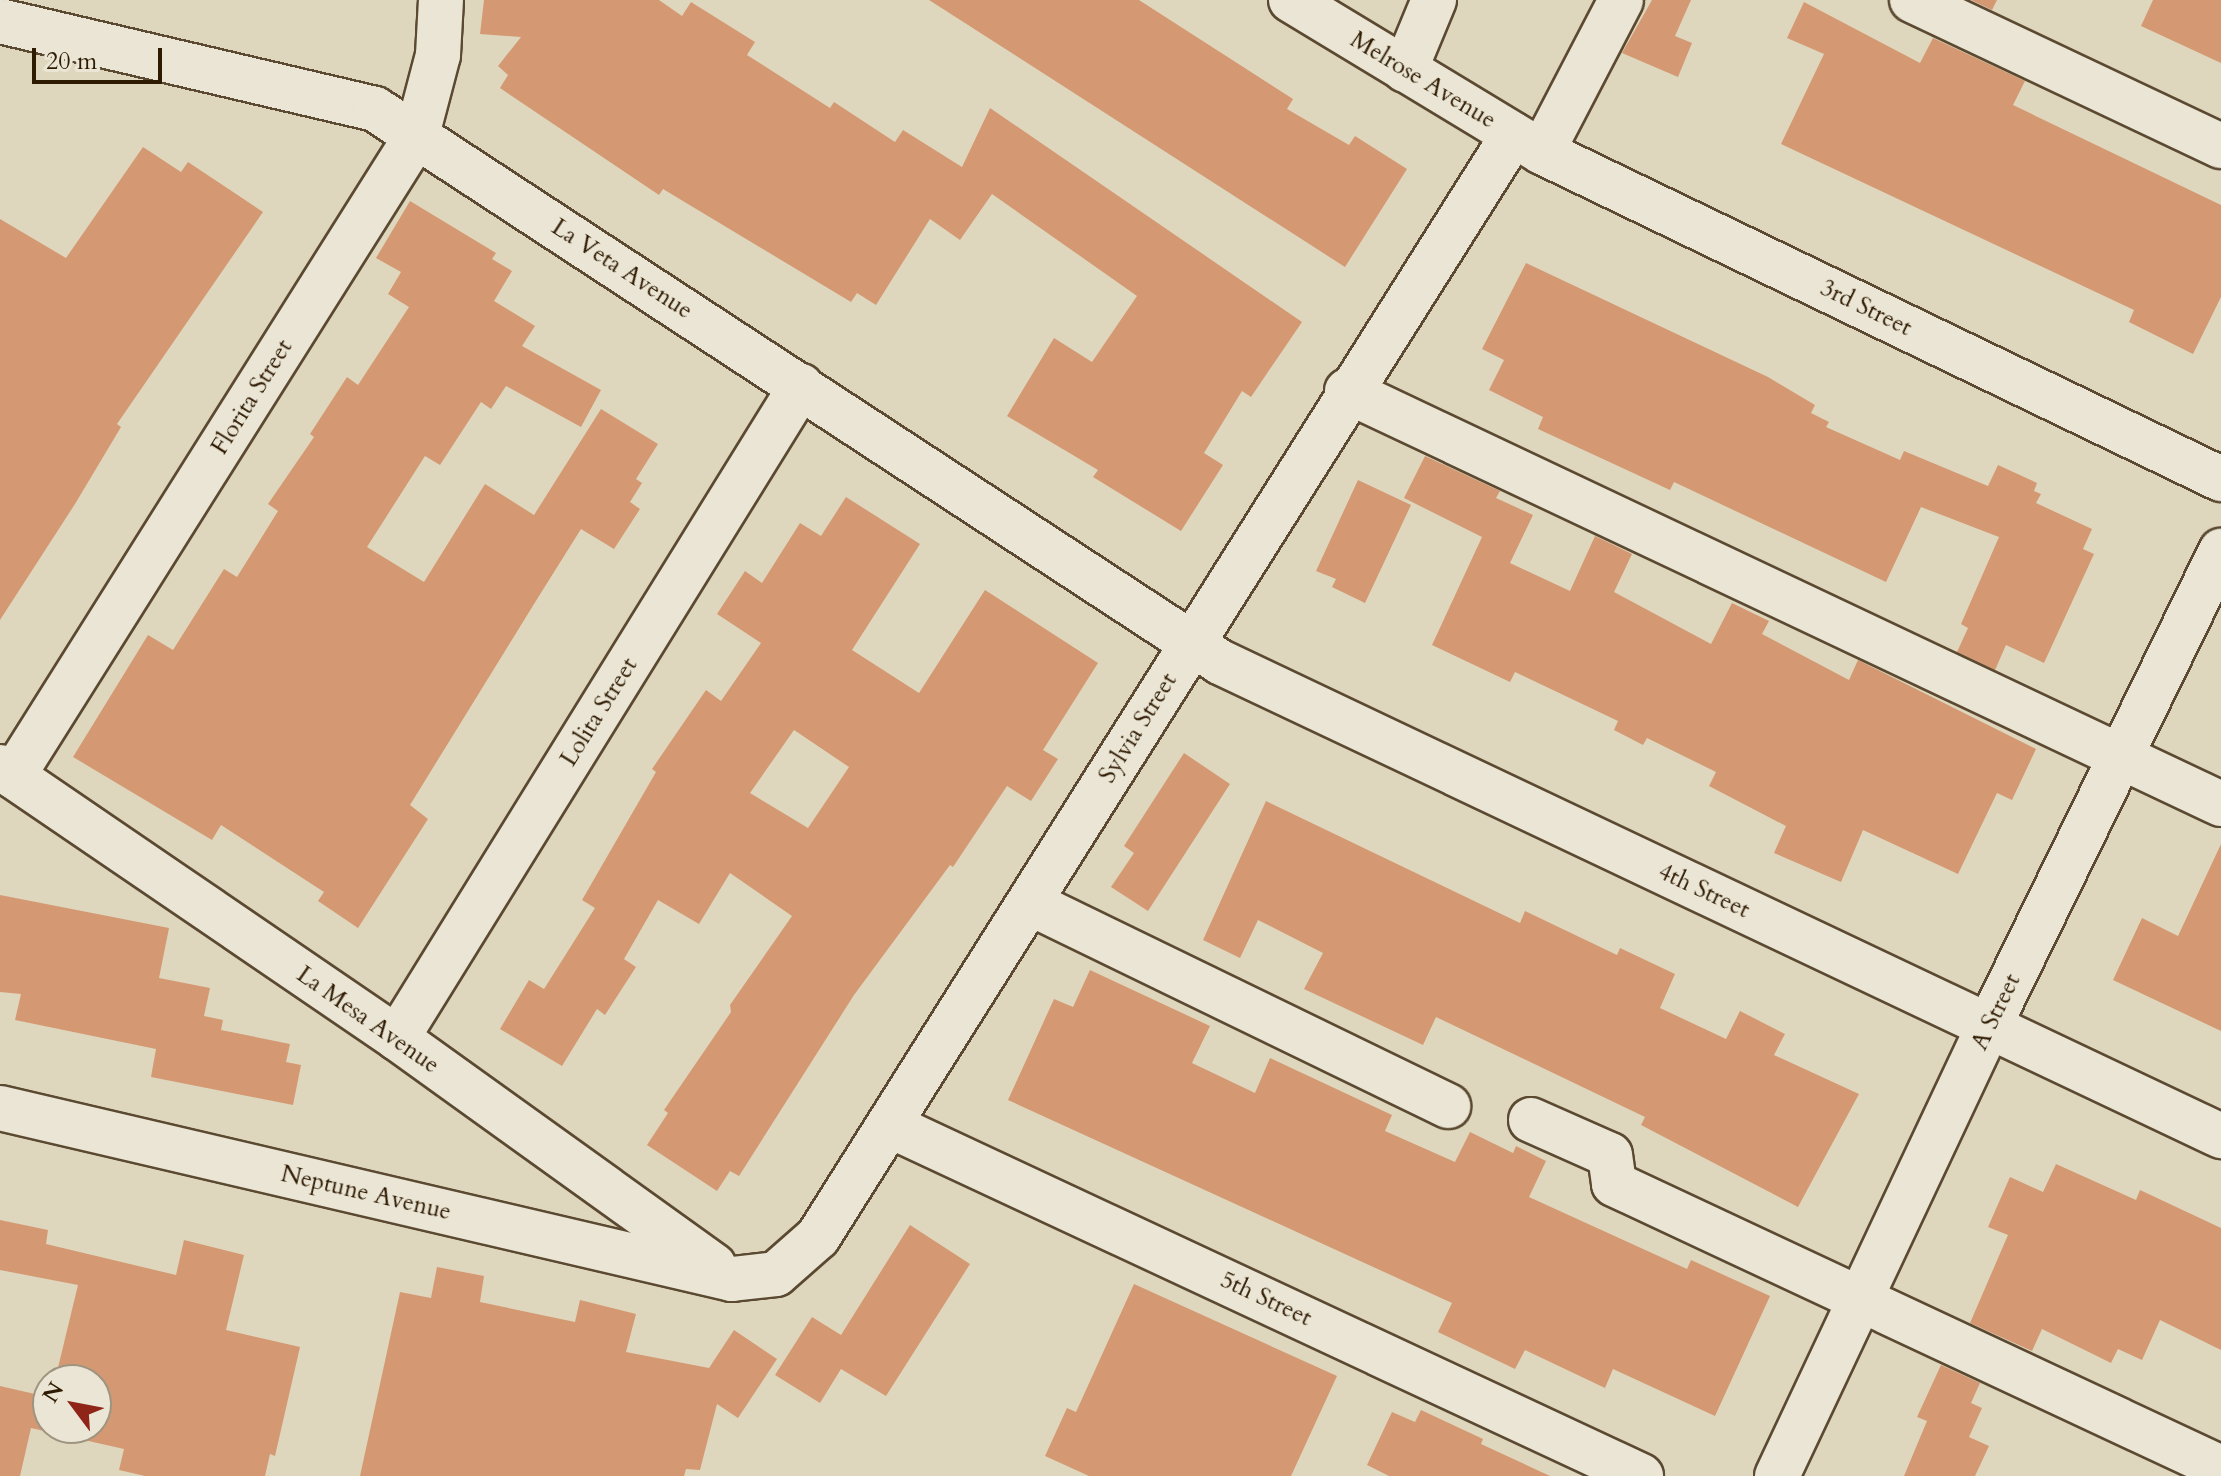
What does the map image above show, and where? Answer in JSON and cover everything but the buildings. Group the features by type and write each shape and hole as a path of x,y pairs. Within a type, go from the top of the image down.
{"street":[{"name":"Florita Street","path":"7,772 417,135 438,55 441,0"},
{"name":"Melrose Avenue","path":"1291,0 1527,143"},
{"path":"1405,70 1434,0"},
{"name":"Sylvia Street","path":"732,1279 776,1274 818,1237 1030,903 1347,391 1527,143 1621,0"},
{"path":"1912,0 2221,146"},
{"name":"La Veta Avenue","path":"0,21 375,109 1191,641"},
{"name":"3rd Street","path":"1527,143 2221,479"},
{"name":"Lolita Street","path":"397,1038 801,386"},
{"path":"1347,391 2221,804"},
{"name":"A Street","path":"1777,1476 1989,1026 2221,551"},
{"name":"4th Street","path":"1191,641 1220,662 2221,1136"},
{"name":"La Mesa Avenue","path":"7,772 397,1038 732,1279"},
{"path":"1030,903 1448,1106"},
{"name":"Neptune Avenue","path":"0,1108 732,1279"},
{"path":"1531,1120 1610,1155 1614,1184 2221,1468"},
{"name":"5th Street","path":"889,1125 1641,1476"}]}
